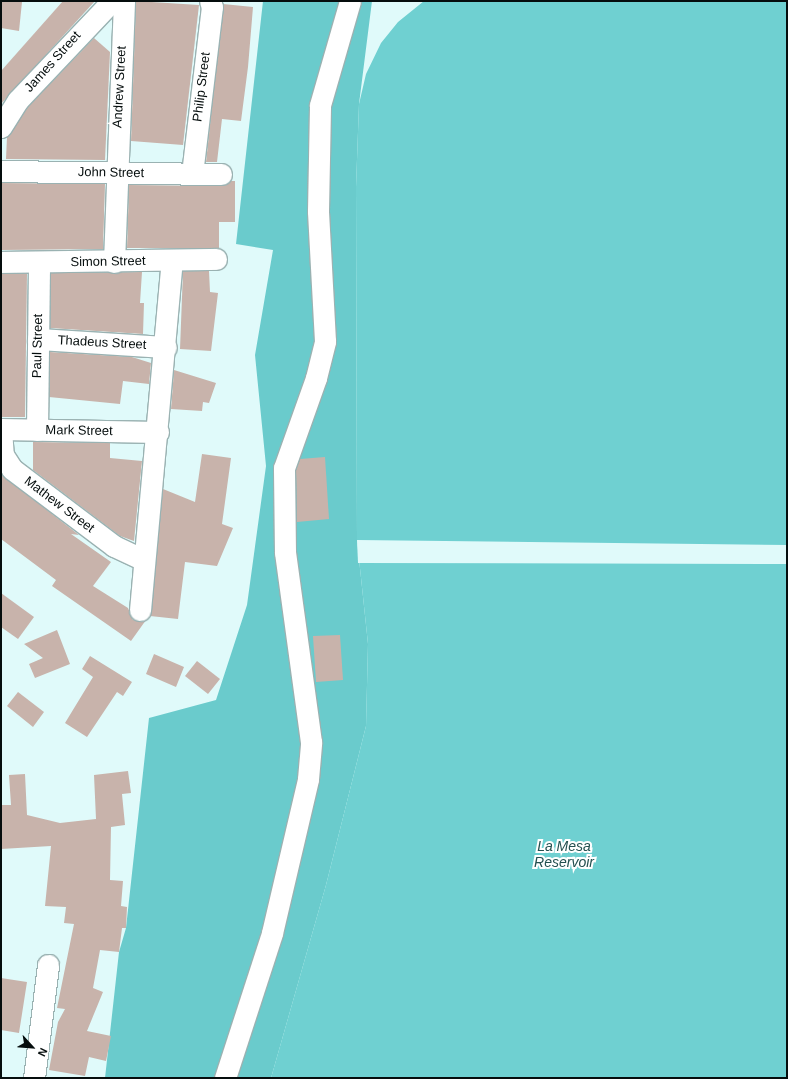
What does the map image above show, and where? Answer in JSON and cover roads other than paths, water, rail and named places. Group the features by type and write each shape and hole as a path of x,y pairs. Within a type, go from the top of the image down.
{"street":[{"name":"James Street","path":"1,127 18,100 112,1"},
{"name":"Andrew Street","path":"114,262 116,173 124,1"},
{"name":"Philip Street","path":"192,174 212,7 210,1"},
{"path":"226,1078 272,933 308,779 311,742 285,552 284,468 316,378 325,341 318,211 320,105 350,1"},
{"name":"John Street","path":"1,171 221,174"},
{"name":"Simon Street","path":"1,262 114,262 216,259"},
{"path":"140,610 166,347 172,261"},
{"name":"Paul Street","path":"37,430 39,262"},
{"name":"Thadeus Street","path":"38,339 166,347"},
{"name":"Mark Street","path":"1,429 158,432"},
{"name":"Mathew Street","path":"1,429 3,455 12,469 114,546 144,560"},
{"path":"34,1078 48,965"}],"water":[{"name":"La Mesa Reservoir","path":"424,1 787,1 787,1078 271,1078 326,885 366,726 368,644 357,540 356,187 359,104 366,74 381,43 398,22"}]}
